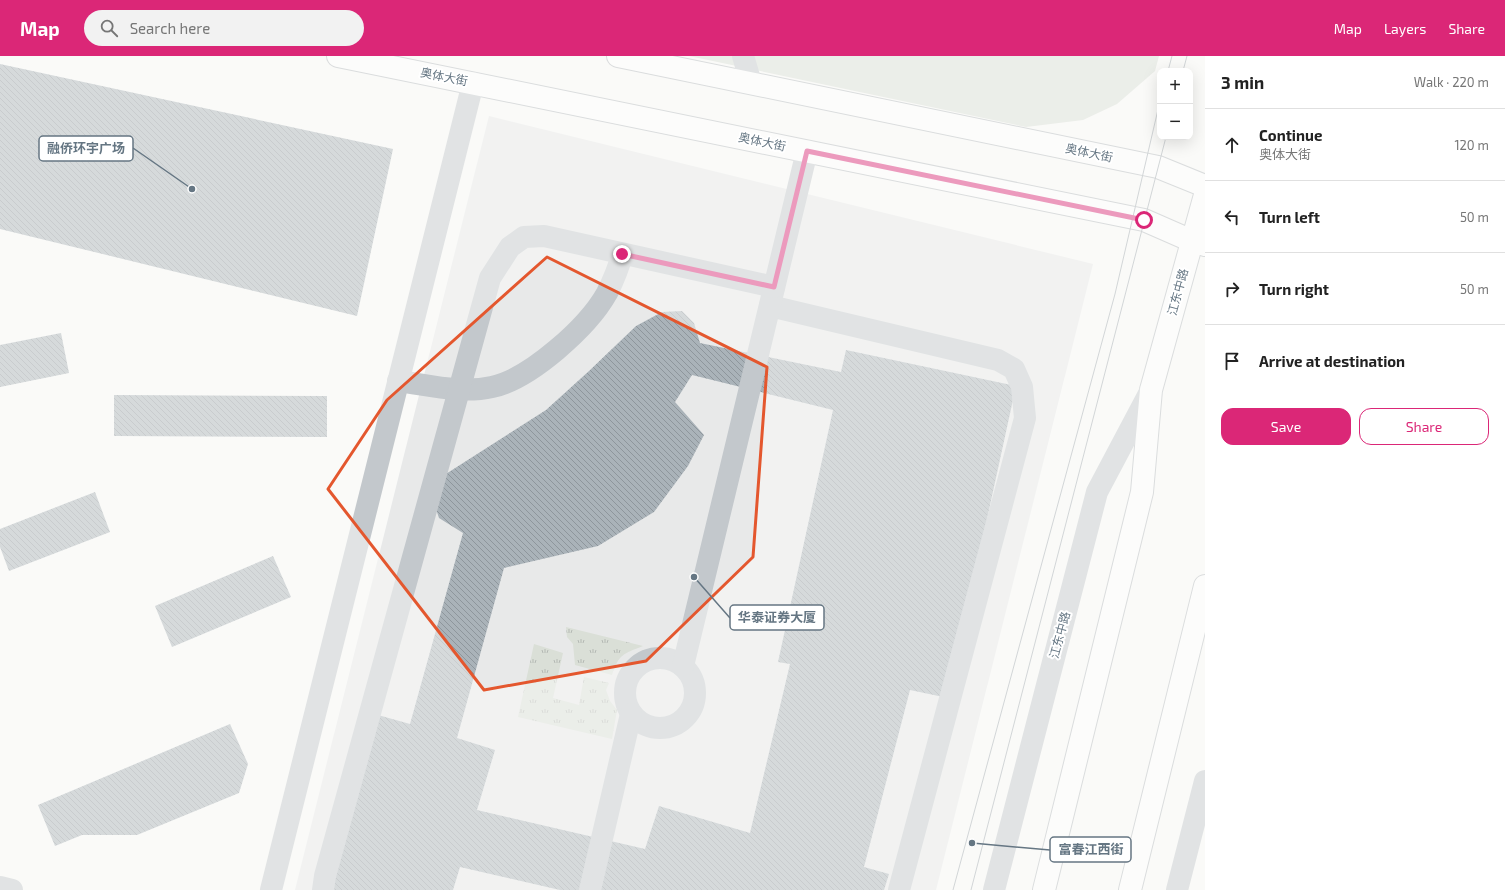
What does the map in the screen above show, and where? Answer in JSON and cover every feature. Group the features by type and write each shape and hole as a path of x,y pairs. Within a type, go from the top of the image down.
{"main road":[{"name":"奥体大街","path":"338,56 1144,220 1198,243"},
{"name":"奥体大街","path":"618,56 1158,167 1205,186"},
{"name":"江东中路","path":"1044,890 1142,492 1151,390 1198,243 1205,195"},
{"path":"1130,890 1205,586"}],"street":[{"path":"742,56 751,83"},
{"path":"271,890 472,83"},
{"path":"683,666 807,151"},
{"path":"323,890 325,876 490,278 510,247 524,237 544,236 622,254 772,296 998,360 1014,369 1022,386 1025,418 899,890"},
{"path":"398,381 459,390 492,387 519,377 547,358 582,326 606,294 619,267 622,254"},
{"name":"江东中路","path":"994,890 1097,492 1151,390"},
{"path":"661,658 672,660 683,666 691,675 695,686 695,698 692,710 684,719 674,726 663,729 650,727 640,722 631,714 626,704 624,693 626,682 632,672 640,664 650,659 661,658"},
{"path":"590,890 631,714"},
{"path":"1177,890 1205,781"},
{"path":"0,887 12,890"}],"highlighted area":[{"path":"547,257 767,367 753,557 646,661 484,690 328,489 387,400"}],"shaded area":[{"path":"489,116 1093,264 936,890 295,890"}],"green space":[{"path":"689,56 1159,56 1155,71 1117,104 1083,120 1026,127"},
{"path":"566,627 643,646 626,653 617,663 612,675 575,665 573,644 567,637"},
{"path":"534,644 563,653 553,698 579,705 584,677 609,683 606,690 610,701 617,710 612,739 518,717"}],"building":[{"path":"0,64 393,149 357,316 0,229"},
{"path":"682,311 694,323 700,343 841,372 846,350 1016,386 948,698 910,690 864,867 889,874 884,890 560,890 460,867 453,890 325,890 378,715 410,724 463,533 439,518 432,497 438,479 546,410 636,326 662,312","holes":["692,375 833,410 778,662 790,664 750,833 659,806 645,849 477,810 495,750 457,738 504,568 598,546 654,512 688,466 704,435 675,402"]},
{"path":"61,333 69,373 0,387 0,345"},
{"path":"114,395 327,396 327,437 114,436"},
{"path":"95,492 110,532 9,571 0,547 0,529"},
{"path":"273,556 291,597 172,647 155,606"},
{"path":"230,724 248,764 239,793 137,835 82,835 55,846 38,805"}],"tram line":[{"path":"1169,68 1172,56"},
{"path":"1184,68 1187,56"},
{"path":"953,890 1115,294 1159,104"},
{"path":"971,890 1165,140"}],"place":[{"name":"融侨环宇广场","path":"192,189"},
{"name":"华泰证券大厦","path":"694,577"},
{"name":"富春江西街","path":"972,843"}],"route":[{"path":"622,254 774,287 807,151 1144,220"}]}
